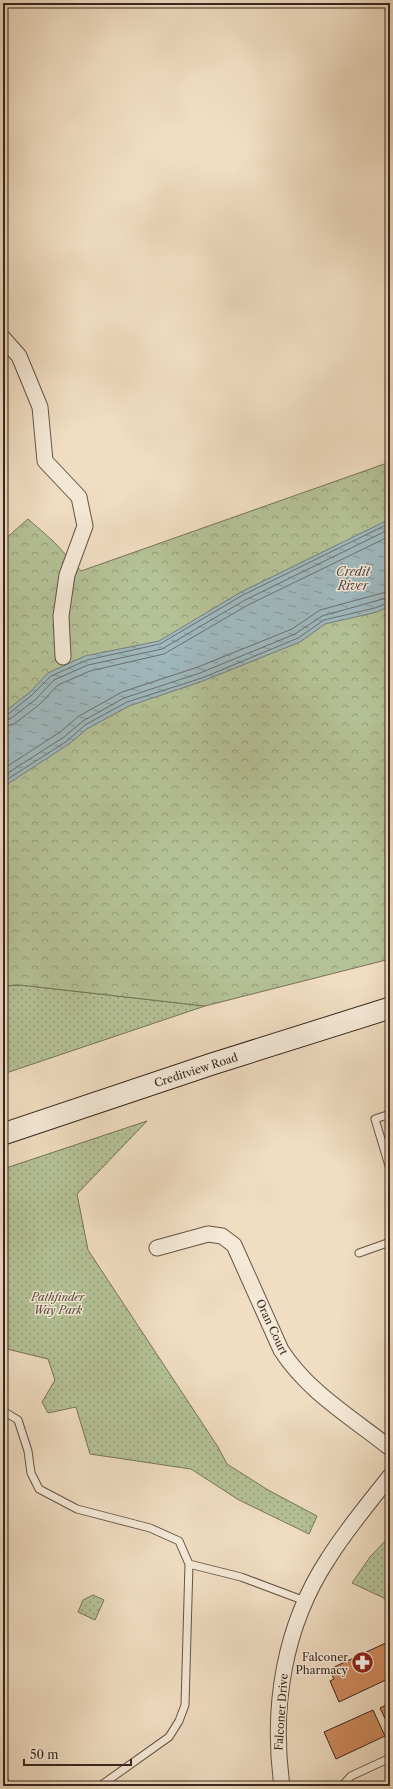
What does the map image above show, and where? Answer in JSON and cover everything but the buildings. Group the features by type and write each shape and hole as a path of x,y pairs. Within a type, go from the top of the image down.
{"main road":[{"name":"Creditview Road","path":"3,1134 212,1064 390,1008"}],"street":[{"path":"3,338 19,356 40,407 45,461 79,498 85,526 67,575 61,616 63,657"},
{"name":"Oran Court","path":"157,1248 208,1234 222,1236 234,1245 280,1350 290,1364 311,1388 390,1448"},
{"name":"Falconer Drive","path":"282,1786 278,1745 279,1697 285,1661 294,1630 305,1602 326,1560 342,1536 390,1476"}],"lane":[{"path":"390,1114 376,1119 390,1169"},
{"path":"359,1253 390,1242"},
{"path":"3,1411 18,1420 28,1451 30,1473 39,1488 77,1509 150,1528 179,1541 189,1564 185,1705 179,1721 169,1737 100,1786"},
{"path":"189,1564 241,1577 305,1602"},
{"path":"342,1786 351,1776 390,1758"},
{"path":"3,1777 6,1786"}],"green space":[{"path":"390,462 390,959 205,1006 20,985 3,986 3,541 28,519 53,541 81,571"},
{"path":"20,985 205,1006 3,1074 3,986"},
{"name":"Pathfinder Way Park","path":"147,1121 77,1194 88,1250 218,1447 227,1464 268,1490 317,1516 309,1534 239,1500 191,1469 90,1454 76,1407 48,1413 42,1402 55,1380 48,1359 3,1348 3,1169"},
{"path":"387,1539 390,1540 390,1601 352,1583 370,1557"},
{"path":"93,1595 104,1600 95,1620 78,1612 83,1600"}],"water":[{"name":"Credit River","path":"390,519 390,606 377,612 325,624 300,642 203,681 129,706 87,729 69,744 3,787 3,713 30,692 48,673 85,656 159,641 241,592"}],"place":[{"name":"Falconer Pharmacy","path":"363,1663"}]}
